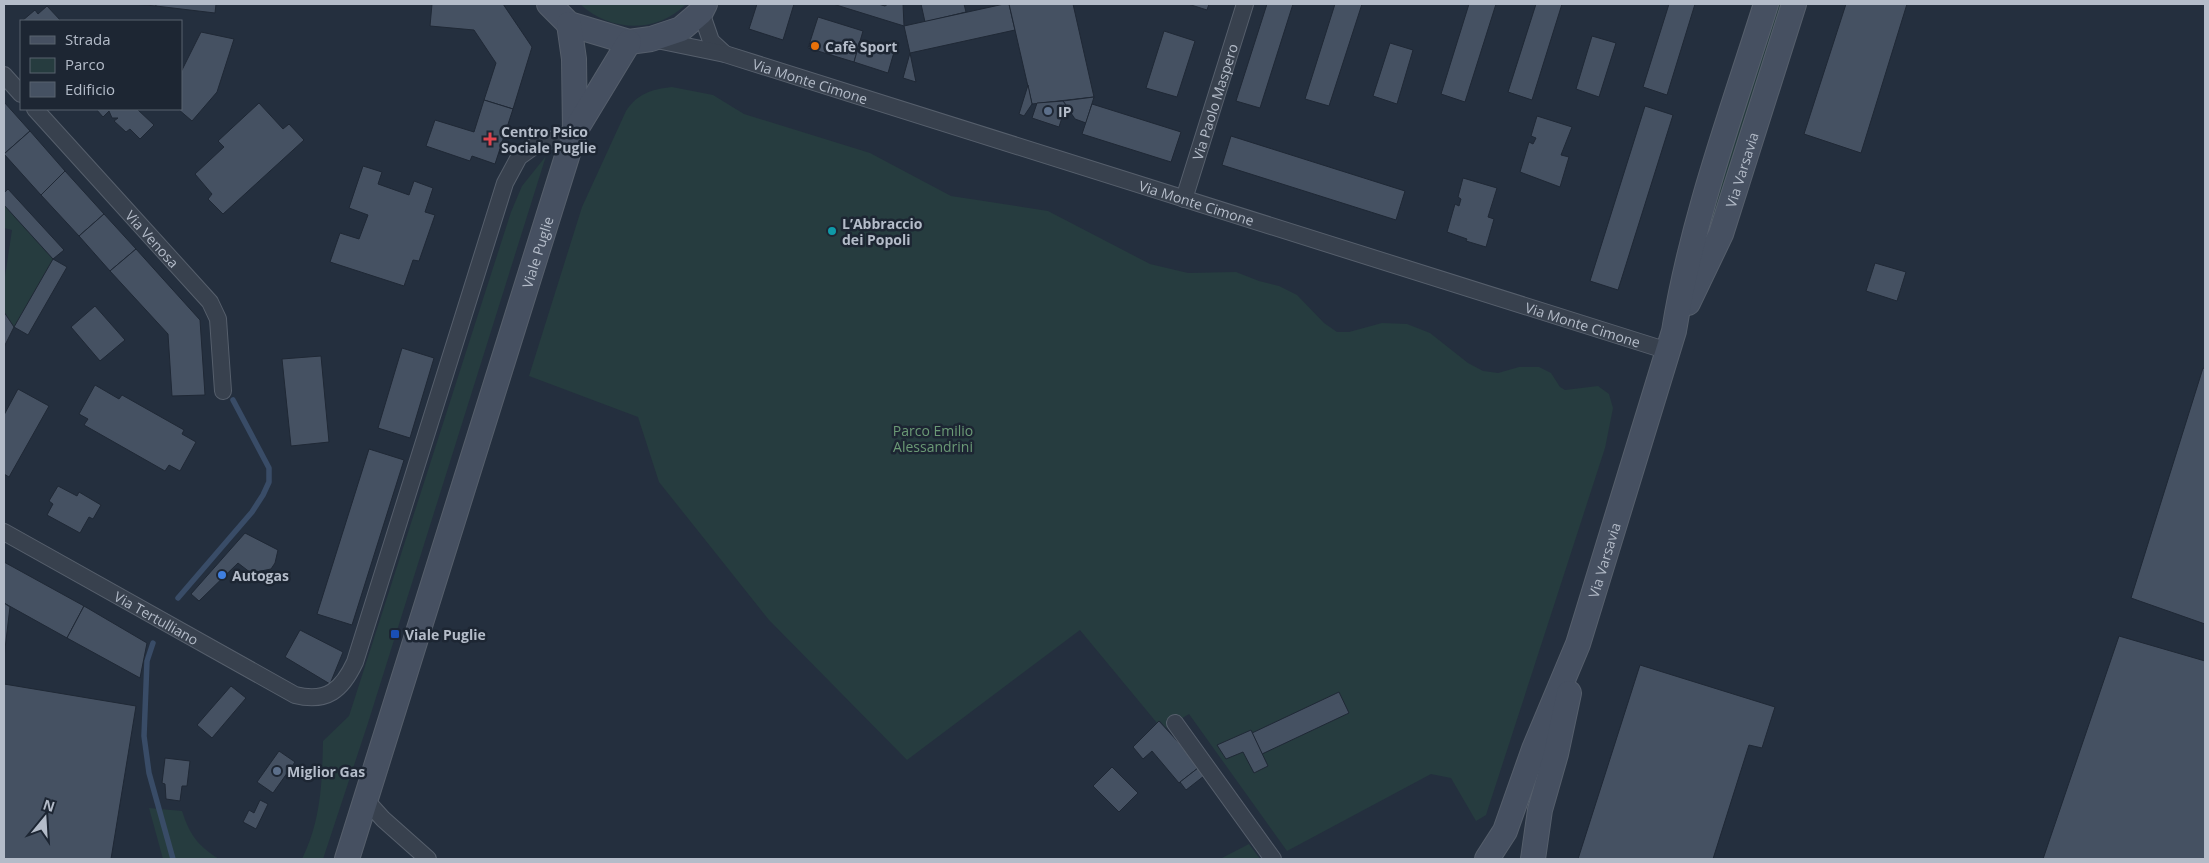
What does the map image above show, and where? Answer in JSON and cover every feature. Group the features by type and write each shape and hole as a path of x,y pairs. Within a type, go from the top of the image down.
{"street":[{"path":"549,4 568,24 640,41 681,29 703,8"},
{"name":"Via Paolo Maspero","path":"1184,199 1245,4"},
{"name":"Via Varsavia","path":"1488,859 1505,831 1534,749 1578,644 1671,341 1695,229 1766,4"},
{"name":"Via Varsavia","path":"1671,341 1721,234 1794,4"},
{"path":"703,8 711,41 725,54"},
{"name":"Viale Puglie","path":"347,859 575,131 574,59 568,24"},
{"name":"Viale Puglie","path":"575,131 640,41"},
{"name":"Via Monte Cimone","path":"640,41 725,54 1184,199 1671,341"},
{"path":"4,75 20,93"},
{"name":"Via Venosa","path":"36,110 210,302 218,319 223,391"},
{"name":"Via Tertulliano","path":"4,532 295,695 313,697 334,692 343,685 354,662 505,183 519,157 533,147 575,131"},
{"name":"Via Varsavia","path":"1533,859 1540,810 1556,754 1578,644"},
{"path":"1175,723 1274,859"},
{"path":"365,799 383,819 428,859"}],"green space":[{"path":"580,4 686,4 674,14 661,21 648,25 633,26 605,20"},
{"path":"1776,4 1784,4 1710,239 1697,260"},
{"name":"Parco Emilio Alessandrini","path":"672,87 713,95 744,114 870,153 951,196 1048,211 1150,264 1188,273 1236,272 1279,286 1297,295 1324,323 1337,332 1349,332 1382,323 1407,324 1430,333 1468,363 1483,371 1498,373 1519,367 1539,367 1551,373 1560,387 1565,390 1598,386 1609,394 1613,408 1605,448 1486,815 1476,821 1451,778 1431,774 1287,851 1189,714 1166,728 1160,721 1157,723 1080,630 907,760 769,620 659,482 638,417 529,376 582,207 626,111 640,96 658,89"},
{"path":"546,156 368,723 323,859 302,859 317,816 321,787 323,741 349,716 511,212 522,186"},
{"path":"4,205 53,259 14,327 4,312 4,283 12,230 4,228"},
{"path":"149,808 182,811 195,839 219,859 163,859"},
{"path":"1249,844 1260,859 1220,859"}],"building":[{"path":"133,4 156,4 156,6"},
{"path":"156,4 216,4 215,13 156,6"},
{"path":"432,4 503,4 532,47 513,109 484,100 496,63 474,30 430,26"},
{"path":"757,4 794,4 783,40 749,29"},
{"path":"833,4 878,4 885,6 888,4 903,4 904,26"},
{"path":"921,4 964,4 966,12 925,22"},
{"path":"1009,4 1015,30 910,53 904,26"},
{"path":"1009,4 1073,4 1094,97 1032,104"},
{"path":"1188,4 1209,4 1207,10"},
{"path":"1267,4 1293,4 1260,108 1236,101"},
{"path":"1335,4 1362,4 1329,106 1305,99"},
{"path":"1469,4 1496,4 1465,102 1441,94"},
{"path":"1536,4 1562,4 1532,100 1508,92"},
{"path":"1669,4 1695,4 1667,95 1643,87"},
{"path":"1846,4 1907,4 1861,153 1804,134"},
{"path":"47,6 60,20 23,20 35,10 38,14"},
{"path":"818,17 863,31 854,62 808,48"},
{"path":"1164,31 1195,41 1177,97 1146,88"},
{"path":"201,32 234,39 217,92 192,121 179,110 182,110 182,70"},
{"path":"1592,36 1616,43 1599,97 1576,89"},
{"path":"860,41 894,52 888,73 854,62"},
{"path":"1390,43 1413,50 1397,104 1373,96"},
{"path":"910,53 916,82 903,78"},
{"path":"1028,85 1032,104 1024,116 1019,114"},
{"path":"1094,97 1086,123 1075,119 1063,101"},
{"path":"484,100 513,109 495,164 472,156 470,161 426,146 435,120 474,132"},
{"path":"1063,101 1066,105 1059,127 1032,118 1037,103"},
{"path":"4,102 30,131 4,154"},
{"path":"259,103 283,129 289,124 304,140 223,214 208,199 212,194 195,174 224,147 218,141"},
{"path":"1092,104 1181,132 1171,162 1082,134"},
{"path":"1645,106 1673,115 1618,290 1590,281"},
{"path":"97,110 138,110 154,125 140,139 130,129 126,132 114,121 118,118 112,118 109,111 103,117"},
{"path":"1537,116 1572,127 1561,155 1569,157 1560,187 1520,172 1529,142 1533,144 1536,138 1531,136"},
{"path":"30,131 65,171 41,195 4,154"},
{"path":"1231,136 1405,191 1396,220 1222,165"},
{"path":"363,166 382,172 378,184 409,195 414,181 433,188 425,212 435,215 419,261 413,260 404,286 330,262 340,233 359,239 368,215 349,208"},
{"path":"65,171 104,214 79,236 41,195"},
{"path":"1463,178 1497,188 1488,217 1494,219 1486,247 1466,241 1467,239 1447,232 1455,204 1459,206 1461,199 1458,197"},
{"path":"8,189 64,250 53,259 4,205 4,193"},
{"path":"104,214 136,249 110,271 79,236"},
{"path":"136,249 200,320 205,395 172,396 168,334 110,271"},
{"path":"53,259 67,267 28,335 14,327"},
{"path":"1875,263 1906,272 1897,301 1866,291"},
{"path":"95,306 125,340 100,361 71,327"},
{"path":"4,312 14,327 4,347"},
{"path":"402,348 434,358 410,438 378,428"},
{"path":"321,356 329,442 291,446 282,359"},
{"path":"2203,368 2205,369 2205,624 2131,598"},
{"path":"95,385 119,399 122,395 184,430 182,434 196,442 180,471 169,465 165,471 84,425 88,419 79,414"},
{"path":"18,389 49,406 9,477 4,474 4,415"},
{"path":"369,449 404,460 352,625 317,614"},
{"path":"58,486 77,496 79,492 101,505 93,519 89,517 80,533 47,515 53,504 49,501"},
{"path":"245,533 278,550 275,563 271,569 251,573 238,563 199,601 191,594"},
{"path":"4,562 84,606 67,638 4,603"},
{"path":"4,603 10,607 4,657"},
{"path":"84,606 147,643 140,678 67,638"},
{"path":"300,630 343,652 330,684 285,657"},
{"path":"2119,636 2205,661 2205,859 2043,859"},
{"path":"1640,665 1775,707 1762,748 1749,745 1713,859 1578,859"},
{"path":"4,684 136,706 111,859 4,859"},
{"path":"231,686 246,698 212,738 197,725"},
{"path":"1339,692 1349,713 1262,754 1252,733"},
{"path":"1159,721 1198,768 1179,783 1152,751 1143,759 1133,747"},
{"path":"1251,730 1268,766 1254,773 1243,752 1226,759 1217,745"},
{"path":"279,751 295,762 273,793 257,782"},
{"path":"165,758 190,761 187,786 182,786 180,801 166,799 165,784 162,783"},
{"path":"1112,767 1138,793 1119,812 1093,786"},
{"path":"1198,768 1204,776 1186,790 1180,782"},
{"path":"260,800 268,804 256,829 243,822 249,810 254,813"}],"waterway":[{"path":"178,598 252,512 269,482 269,468 233,400"},
{"path":"153,643 147,661 144,736 149,773 173,859"}],"place":[{"name":"Cafè Sport","path":"815,46"},
{"name":"IP","path":"1048,111"},
{"name":"Centro Psico Sociale Puglie","path":"490,139"},
{"name":"L’Abbraccio dei Popoli","path":"832,231"},
{"name":"Autogas","path":"222,575"},
{"name":"Viale Puglie","path":"395,634"},
{"name":"Miglior Gas","path":"277,771"}]}
